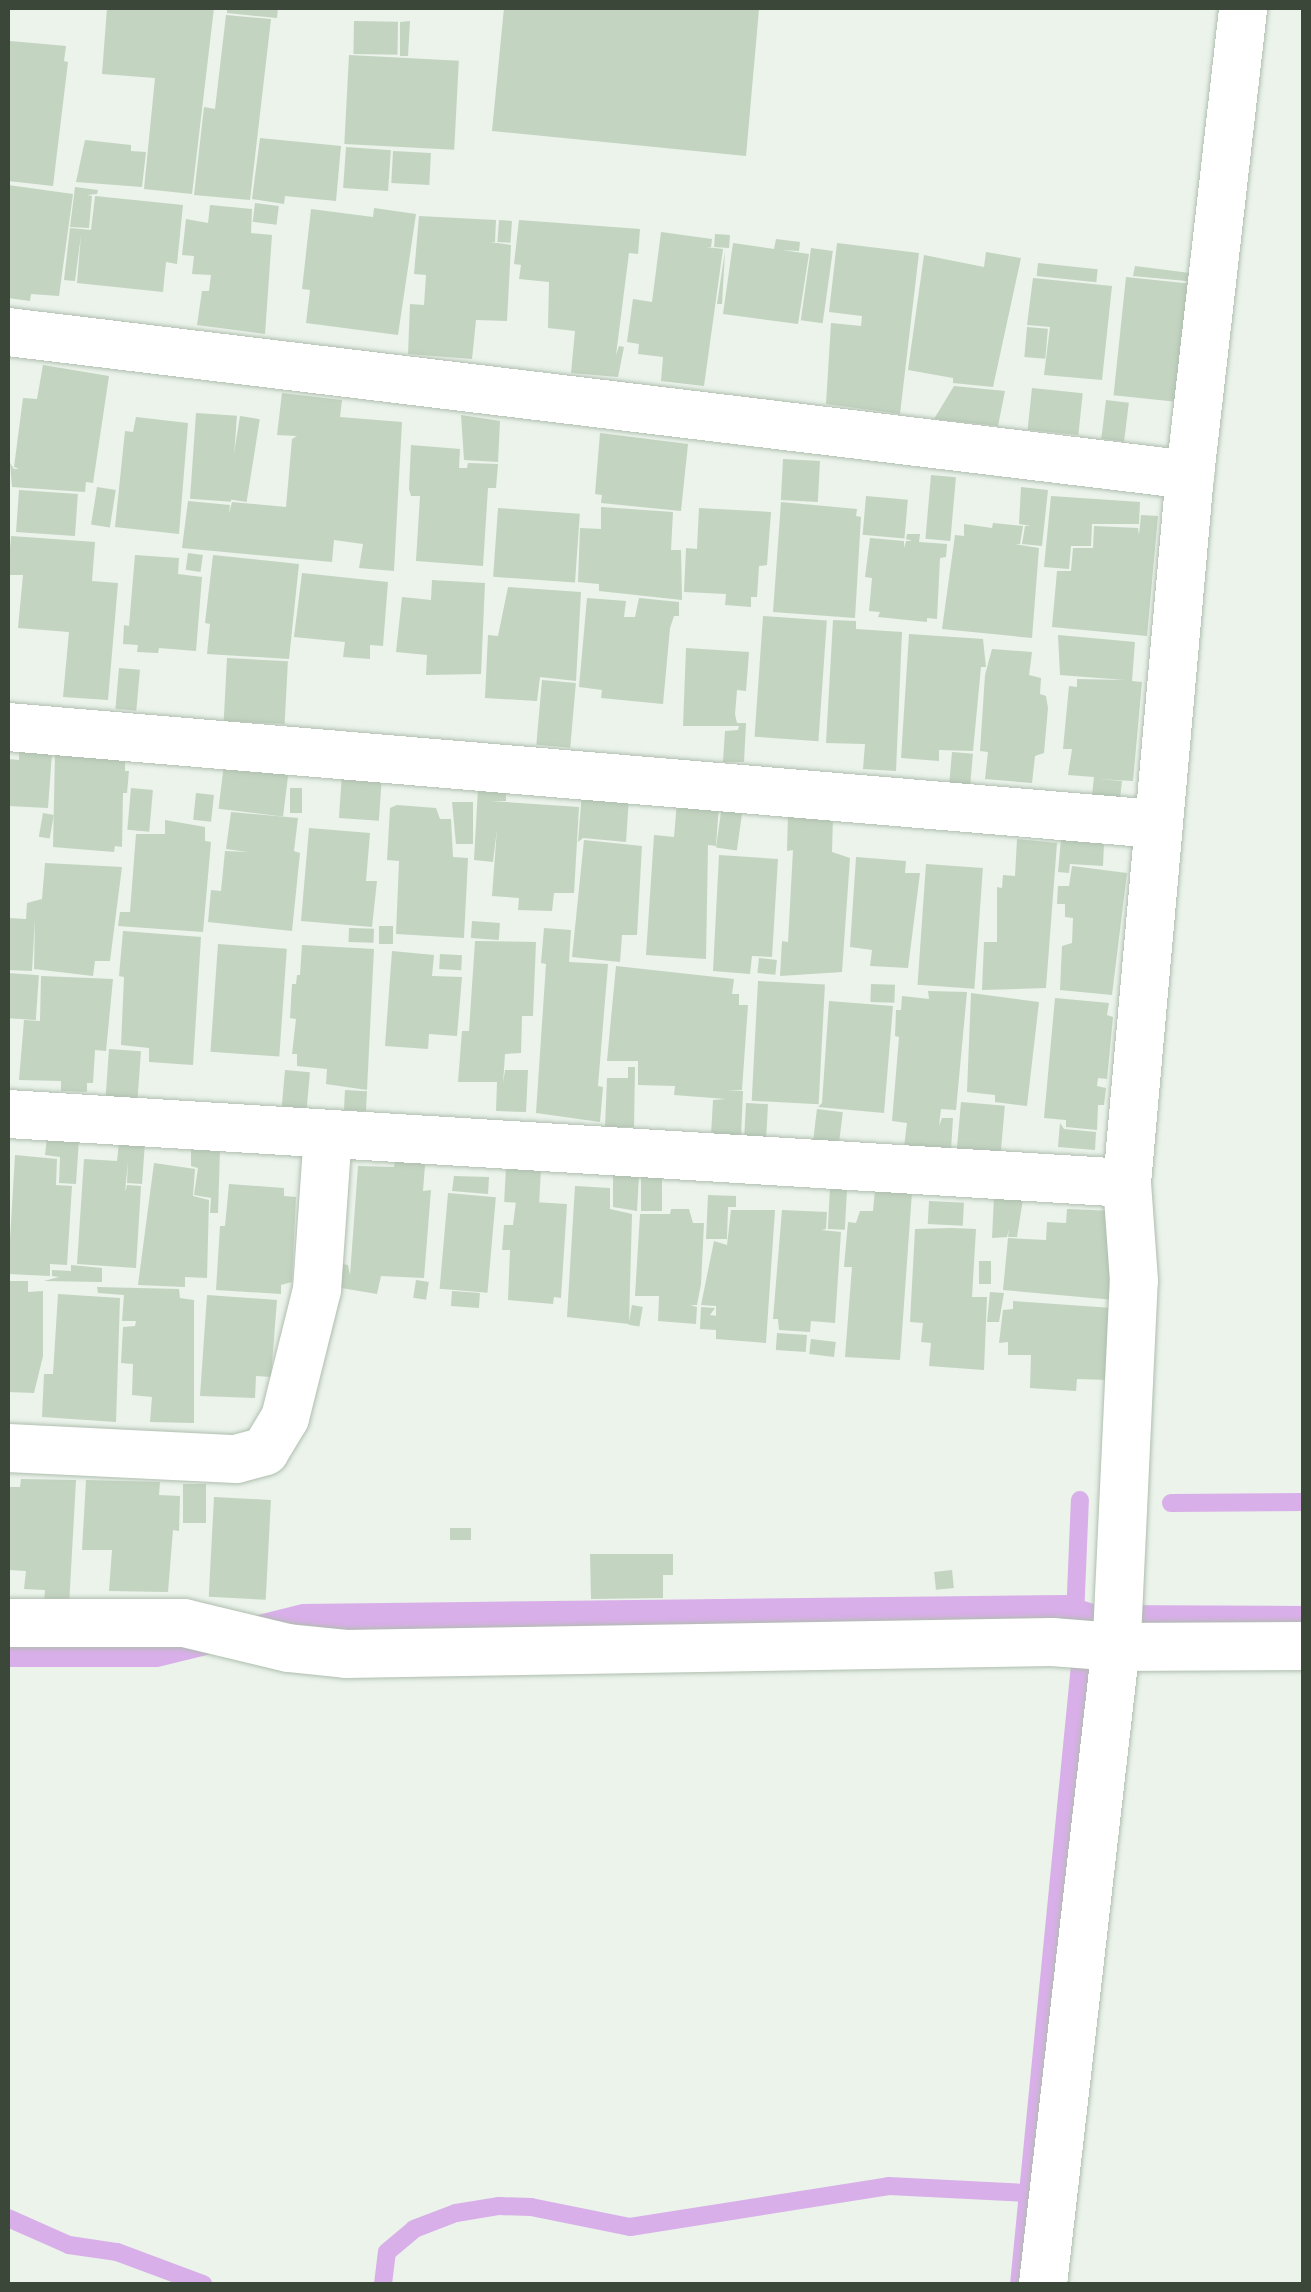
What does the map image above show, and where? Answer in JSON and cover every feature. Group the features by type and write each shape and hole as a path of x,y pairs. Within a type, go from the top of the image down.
{"street":[{"path":"1043,2284 1120,1585 1134,1280 1126,1182 1190,475 1243,8"},
{"path":"8,332 1190,475"},
{"path":"8,726 1157,824"},
{"path":"8,1114 1126,1182"},
{"path":"8,1448 236,1459 265,1451 286,1418 316,1290 328,1134"},
{"path":"8,1623 184,1624 288,1648 346,1654 1052,1642 1304,1646"}],"shaded area":[{"path":"1066,1595 1097,1605 1304,1606 1303,1629 1139,1635 1021,2284 1010,2284 1075,1624 893,1622 301,1632 158,1667 8,1667 8,1641 158,1640 302,1604"}],"building":[{"path":"107,8 214,8 192,194 144,189 155,78 102,74"},
{"path":"227,8 278,8 277,18 227,13"},
{"path":"504,8 759,9 746,156 492,131"},
{"path":"226,15 271,19 250,200 194,195 204,107 215,109"},
{"path":"354,21 398,22 397,55 353,54"},
{"path":"410,21 408,56 400,56 400,22"},
{"path":"10,41 66,46 64,61 68,62 53,186 8,181"},
{"path":"349,55 459,61 454,150 344,144"},
{"path":"260,138 341,146 336,201 285,196 284,204 252,199"},
{"path":"85,140 131,145 131,151 146,152 142,187 76,182"},
{"path":"346,147 391,150 388,191 343,188"},
{"path":"393,151 431,153 429,185 391,183"},
{"path":"8,185 73,194 59,296 31,294 30,301 8,298"},
{"path":"75,187 98,190 97,194 87,195 92,196 89,228 70,227"},
{"path":"95,196 183,205 177,264 166,262 163,292 77,283 81,235 75,281 64,280 70,228 91,230"},
{"path":"255,203 279,206 277,225 253,222"},
{"path":"210,205 252,209 251,233 272,235 265,334 197,325 202,291 209,291 211,275 192,274 194,256 182,255 186,219 208,223"},
{"path":"374,208 416,214 398,335 306,323 310,290 302,289 311,209 373,217"},
{"path":"419,216 496,220 495,242 490,242 511,245 507,321 476,320 472,359 408,354 410,304 424,305 426,275 414,274"},
{"path":"499,220 512,221 510,243 497,242"},
{"path":"519,220 640,229 638,254 629,253 616,355 619,346 624,347 618,377 571,373 575,331 548,328 549,282 519,279 521,265 514,264"},
{"path":"661,232 712,239 711,247 706,247 723,249 704,386 661,381 663,357 638,354 639,344 627,342 633,299 652,302"},
{"path":"715,234 730,235 729,248 714,247"},
{"path":"776,239 800,242 799,251 782,250 809,254 798,324 723,314 733,243 774,249"},
{"path":"837,243 919,253 900,414 826,404 831,323 861,326 862,316 829,312"},
{"path":"811,248 833,251 823,323 801,320"},
{"path":"725,251 722,304 717,304"},
{"path":"986,252 1021,258 993,387 953,383 953,378 908,370 924,255 984,267"},
{"path":"1038,263 1098,269 1096,282 1037,276"},
{"path":"1135,266 1198,274 1197,282 1133,276"},
{"path":"1126,277 1198,285 1185,403 1114,395"},
{"path":"1033,278 1112,286 1102,380 1044,375 1050,327 1027,325"},
{"path":"1027,327 1048,329 1045,359 1024,357"},
{"path":"43,365 109,376 93,483 86,482 85,492 12,487 10,463 14,469 19,469 14,467 23,398 37,399"},
{"path":"954,386 1005,391 998,426 934,419"},
{"path":"1032,388 1083,393 1078,435 1028,430"},
{"path":"282,393 342,400 340,417 402,422 394,571 359,568 363,544 334,540 332,562 182,548 188,501 230,505 229,514 232,502 286,507 292,439 297,436 277,435"},
{"path":"1106,400 1129,403 1124,442 1101,439"},
{"path":"196,413 237,416 231,502 190,499"},
{"path":"461,415 500,421 498,462 464,460"},
{"path":"240,416 260,419 247,502 227,499"},
{"path":"136,417 188,423 179,534 115,527 125,431 133,432"},
{"path":"600,433 688,444 681,511 601,503 602,495 595,494"},
{"path":"411,445 460,449 459,468 467,468 468,463 498,464 496,488 488,488 483,566 416,561 420,496 411,496 409,489"},
{"path":"783,459 820,461 818,502 781,500"},
{"path":"931,475 956,477 950,541 925,539"},
{"path":"97,487 116,490 110,528 91,525"},
{"path":"1021,487 1048,490 1042,546 1022,544 1025,526 1031,526 1019,524"},
{"path":"19,490 78,494 75,536 16,532"},
{"path":"866,496 908,500 904,539 863,535"},
{"path":"1051,496 1140,502 1139,524 1092,524 1091,546 1071,546 1069,569 1044,567"},
{"path":"781,502 857,509 856,516 861,517 855,618 773,612"},
{"path":"601,507 673,512 671,550 681,550 682,600 599,591 599,584 578,582 580,528 601,529"},
{"path":"498,508 580,514 575,583 493,577"},
{"path":"699,508 771,512 767,565 759,566 757,597 751,597 751,607 725,605 726,594 684,592 686,548 697,549"},
{"path":"1141,515 1158,516 1147,636 1052,627 1057,571 1071,571 1073,548 1093,548 1094,526 1138,528 1139,535"},
{"path":"993,523 1023,526 1020,544 1015,544 1039,548 1032,638 942,629 955,535 964,536 964,524 992,528"},
{"path":"907,534 920,534 919,542 947,544 946,557 940,558 937,619 927,618 927,622 878,617 880,612 869,611 872,578 865,577 870,538 904,541 904,548 906,541 912,541 906,539"},
{"path":"11,536 95,542 92,581 118,583 108,700 63,697 69,632 18,628 23,575 8,575"},
{"path":"188,553 203,555 200,572 186,570"},
{"path":"135,555 179,558 178,574 202,577 196,651 159,648 158,653 137,652 138,645 123,644 124,625 129,626"},
{"path":"213,555 299,564 289,659 207,654 210,624 205,623"},
{"path":"302,573 388,582 383,646 370,645 370,659 343,657 345,642 294,637"},
{"path":"432,580 485,583 481,674 426,675 427,655 396,652 402,597 431,600"},
{"path":"508,587 581,592 576,681 540,677 537,701 485,698 488,635 498,636"},
{"path":"587,598 626,601 624,617 635,617 639,598 679,602 679,616 674,616 670,628 663,704 601,698 602,690 579,687"},
{"path":"763,616 827,620 818,741 755,737"},
{"path":"833,620 856,621 856,629 902,632 896,771 863,769 865,744 826,743"},
{"path":"909,634 983,639 986,667 981,667 973,751 939,750 939,761 901,758"},
{"path":"1058,635 1135,642 1132,681 1142,682 1133,781 1098,779 1122,781 1120,799 1092,796 1094,777 1068,775 1072,749 1063,749 1069,686 1077,687 1077,679 1125,680 1060,675"},
{"path":"686,648 749,652 746,691 737,690 735,714 737,723 746,723 744,762 723,762 725,731 738,730 739,726 683,726"},
{"path":"992,649 1032,652 1029,675 1041,678 1040,694 1046,696 1048,708 1044,753 1035,756 1032,783 985,779 988,752 980,751 985,675"},
{"path":"227,658 288,661 285,724 224,721"},
{"path":"119,668 140,670 136,711 115,709"},
{"path":"542,680 576,683 570,748 536,745"},
{"path":"19,752 52,753 48,808 8,806 8,759 19,760"},
{"path":"952,752 973,754 970,786 949,784"},
{"path":"55,753 125,758 125,771 129,771 127,793 123,793 122,847 115,846 114,852 53,847"},
{"path":"224,764 289,772 283,817 219,809"},
{"path":"342,774 382,777 379,821 339,818"},
{"path":"131,788 153,790 149,832 127,830"},
{"path":"290,788 302,788 302,813 290,813"},
{"path":"478,788 506,790 506,801 490,801 579,807 574,893 554,893 552,911 518,910 519,898 492,896 497,829 493,862 474,860"},
{"path":"582,792 629,797 626,842 583,838 578,842"},
{"path":"196,793 214,795 211,822 193,820"},
{"path":"452,802 473,802 473,844 456,844"},
{"path":"677,802 719,805 716,846 708,845 706,959 646,955 654,835 674,837"},
{"path":"722,805 743,808 737,851 716,848"},
{"path":"390,808 436,808 440,819 451,819 453,857 468,858 464,938 396,934 399,861 387,860"},
{"path":"231,812 298,818 294,851 300,853 292,931 208,922 211,890 221,891 225,851 248,852 226,849"},
{"path":"43,813 54,815 50,839 39,837"},
{"path":"788,814 833,816 832,852 850,858 842,972 780,976 782,941 788,942 793,850 787,851"},
{"path":"165,820 205,827 205,841 211,842 203,932 118,926 120,912 130,912 136,834 165,834"},
{"path":"309,828 370,833 366,881 377,881 372,927 301,921"},
{"path":"1017,839 1057,843 1046,988 982,990 984,942 997,942 997,887 1002,888 1003,875 1015,876"},
{"path":"1061,839 1104,843 1103,866 1070,864 1069,873 1058,872"},
{"path":"584,840 642,846 637,935 622,935 620,962 572,957"},
{"path":"719,855 778,859 772,957 752,956 750,974 713,971"},
{"path":"856,857 906,861 905,873 920,873 908,968 870,966 872,950 850,947"},
{"path":"45,863 122,867 110,961 95,961 93,976 34,969 35,918 32,971 8,970 8,918 26,919 27,903 42,899"},
{"path":"926,864 983,868 974,989 918,985"},
{"path":"1072,866 1127,873 1112,995 1060,990 1062,946 1072,943 1073,918 1065,917 1065,904 1057,904 1058,886 1069,886"},
{"path":"472,921 500,923 499,940 471,938"},
{"path":"379,926 393,926 393,944 379,944"},
{"path":"349,928 374,929 373,943 349,942"},
{"path":"544,928 571,930 569,962 608,964 598,1086 603,1087 600,1122 536,1113 546,964 541,963"},
{"path":"123,931 201,937 193,1065 149,1062 149,1048 121,1045 124,977 119,976"},
{"path":"475,941 536,942 533,1016 522,1016 521,1053 505,1054 503,1084 505,1070 528,1070 526,1112 496,1111 497,1082 458,1082 462,1031 469,1031"},
{"path":"218,944 287,949 279,1057 210,1052"},
{"path":"302,945 374,949 367,1090 326,1084 327,1069 297,1066 297,1054 292,1054 296,1019 290,1018 292,984 300,975"},
{"path":"392,951 434,955 432,976 462,977 457,1036 429,1034 428,1049 385,1046"},
{"path":"440,954 462,955 461,970 439,969"},
{"path":"759,958 777,960 775,975 757,973"},
{"path":"616,966 734,979 732,994 739,994 739,1005 748,1005 742,1090 726,1090 743,1091 741,1137 711,1135 713,1100 726,1099 674,1095 675,1086 638,1085 638,1061 607,1061"},
{"path":"8,973 39,975 36,1020 8,1018"},
{"path":"41,976 113,979 106,1051 95,1050 93,1083 87,1083 87,1092 61,1091 61,1081 19,1080 24,1020 40,1021"},
{"path":"758,981 825,985 819,1104 752,1101"},
{"path":"871,984 895,985 894,1003 870,1002"},
{"path":"928,991 967,992 956,1110 941,1109 939,1126 942,1118 953,1118 951,1150 904,1147 907,1123 892,1121 899,1037 895,1036 896,1010 901,1010 902,996 929,999"},
{"path":"971,993 1039,1002 1027,1106 995,1102 995,1095 967,1092"},
{"path":"1055,998 1109,1003 1107,1015 1113,1017 1107,1079 1098,1078 1097,1086 1106,1088 1104,1105 1098,1105 1097,1130 1066,1127 1066,1120 1044,1118"},
{"path":"829,1001 893,1006 884,1113 818,1107 822,1103"},
{"path":"109,1049 141,1051 138,1100 106,1098"},
{"path":"628,1067 635,1067 634,1127 605,1127 607,1078 628,1078"},
{"path":"285,1070 310,1072 307,1109 282,1107"},
{"path":"345,1090 367,1091 366,1111 344,1110"},
{"path":"961,1102 1005,1106 1001,1155 957,1151"},
{"path":"746,1103 768,1104 766,1138 744,1137"},
{"path":"817,1109 843,1112 839,1144 813,1141"},
{"path":"1060,1123 1064,1129 1096,1132 1095,1150 1058,1147"},
{"path":"47,1137 79,1139 76,1184 59,1183 60,1157 45,1155"},
{"path":"119,1142 145,1142 142,1184 127,1183 128,1161 125,1192 127,1185 141,1186 136,1268 77,1264 84,1159 117,1161"},
{"path":"191,1150 220,1150 218,1213 210,1213 211,1198 194,1195 198,1168 191,1166"},
{"path":"15,1155 57,1159 56,1185 72,1186 67,1265 50,1264 50,1276 8,1274"},
{"path":"395,1160 422,1161 425,1165 423,1191 431,1190 424,1278 381,1276 377,1294 335,1287 338,1263 348,1265 350,1275 358,1166 394,1167"},
{"path":"154,1163 195,1169 193,1196 209,1200 207,1278 185,1277 185,1287 138,1285"},
{"path":"506,1167 541,1169 539,1204 504,1202"},
{"path":"613,1173 639,1175 637,1211 613,1207"},
{"path":"454,1176 489,1177 488,1194 452,1191"},
{"path":"641,1176 662,1176 662,1211 641,1211"},
{"path":"229,1184 284,1188 284,1196 296,1197 292,1282 281,1285 281,1294 216,1290 220,1226 225,1226"},
{"path":"575,1186 610,1188 610,1209 632,1214 629,1324 567,1317"},
{"path":"830,1188 847,1189 845,1230 828,1229"},
{"path":"875,1190 912,1192 900,1360 845,1357 852,1267 844,1267 848,1222 856,1223 860,1211 873,1211"},
{"path":"448,1193 496,1197 487,1293 440,1289"},
{"path":"708,1195 736,1196 736,1207 728,1207 727,1239 706,1239"},
{"path":"994,1197 1023,1199 1017,1237 1008,1237 1009,1229 1007,1237 992,1238"},
{"path":"516,1201 567,1204 561,1298 554,1297 553,1304 508,1300 510,1250 502,1250 504,1225 513,1225"},
{"path":"929,1201 964,1203 963,1226 928,1224"},
{"path":"671,1209 689,1209 693,1223 704,1223 701,1284 697,1305 690,1305 697,1307 696,1324 658,1321 659,1296 635,1296 640,1214 670,1214"},
{"path":"1067,1209 1114,1211 1109,1274 1116,1275 1115,1300 1003,1290 1008,1238 1046,1240 1047,1222 1066,1223"},
{"path":"731,1210 775,1210 766,1343 716,1339 716,1306 701,1305 714,1241 727,1245"},
{"path":"782,1210 827,1212 826,1229 821,1230 841,1232 835,1323 811,1321 810,1332 779,1330 778,1319 773,1319"},
{"path":"915,1229 976,1229 972,1297 987,1297 984,1370 929,1366 931,1343 921,1342 923,1323 910,1322"},
{"path":"979,1261 991,1261 991,1284 979,1284"},
{"path":"71,1265 102,1268 102,1282 44,1281 59,1277 52,1276 52,1270 71,1271"},
{"path":"416,1280 429,1282 426,1300 413,1298"},
{"path":"8,1281 28,1281 28,1292 43,1291 43,1356 34,1393 8,1392"},
{"path":"97,1287 179,1289 180,1298 194,1300 194,1423 150,1422 152,1397 132,1395 133,1364 121,1363 123,1327 135,1326 136,1321 122,1321 124,1295 98,1293"},
{"path":"452,1291 480,1293 479,1308 451,1306"},
{"path":"990,1292 1004,1293 999,1322 987,1322"},
{"path":"58,1294 120,1298 116,1422 42,1417 44,1374 53,1374"},
{"path":"207,1295 277,1300 271,1377 256,1376 255,1398 200,1396"},
{"path":"1013,1301 1112,1308 1108,1380 1077,1379 1076,1391 1030,1388 1031,1355 1008,1355 1008,1342 999,1343 1003,1310 1013,1309"},
{"path":"632,1305 643,1307 639,1327 629,1325"},
{"path":"701,1307 715,1308 710,1315 717,1316 716,1330 700,1329"},
{"path":"777,1333 807,1335 806,1352 776,1350"},
{"path":"811,1339 836,1342 834,1357 809,1354"},
{"path":"21,1479 76,1480 69,1606 44,1603 45,1590 24,1589 26,1571 9,1570 8,1487 20,1487"},
{"path":"86,1480 160,1482 159,1495 180,1496 179,1531 173,1530 168,1592 109,1591 112,1550 82,1550"},
{"path":"183,1484 206,1484 206,1523 183,1523"},
{"path":"214,1497 271,1500 266,1600 209,1597"},
{"path":"450,1528 471,1528 471,1540 450,1540"},
{"path":"590,1554 673,1554 673,1575 663,1575 663,1598 591,1599"},
{"path":"952,1570 954,1588 936,1590 934,1572"}],"waterway":[{"path":"1075,1617 1080,1500"},
{"path":"1171,1503 1304,1502"},
{"path":"383,2284 387,2252 414,2229 456,2213 499,2206 531,2207 630,2227 889,2186 1026,2193"},
{"path":"8,2218 69,2245 117,2252 203,2284"}]}
